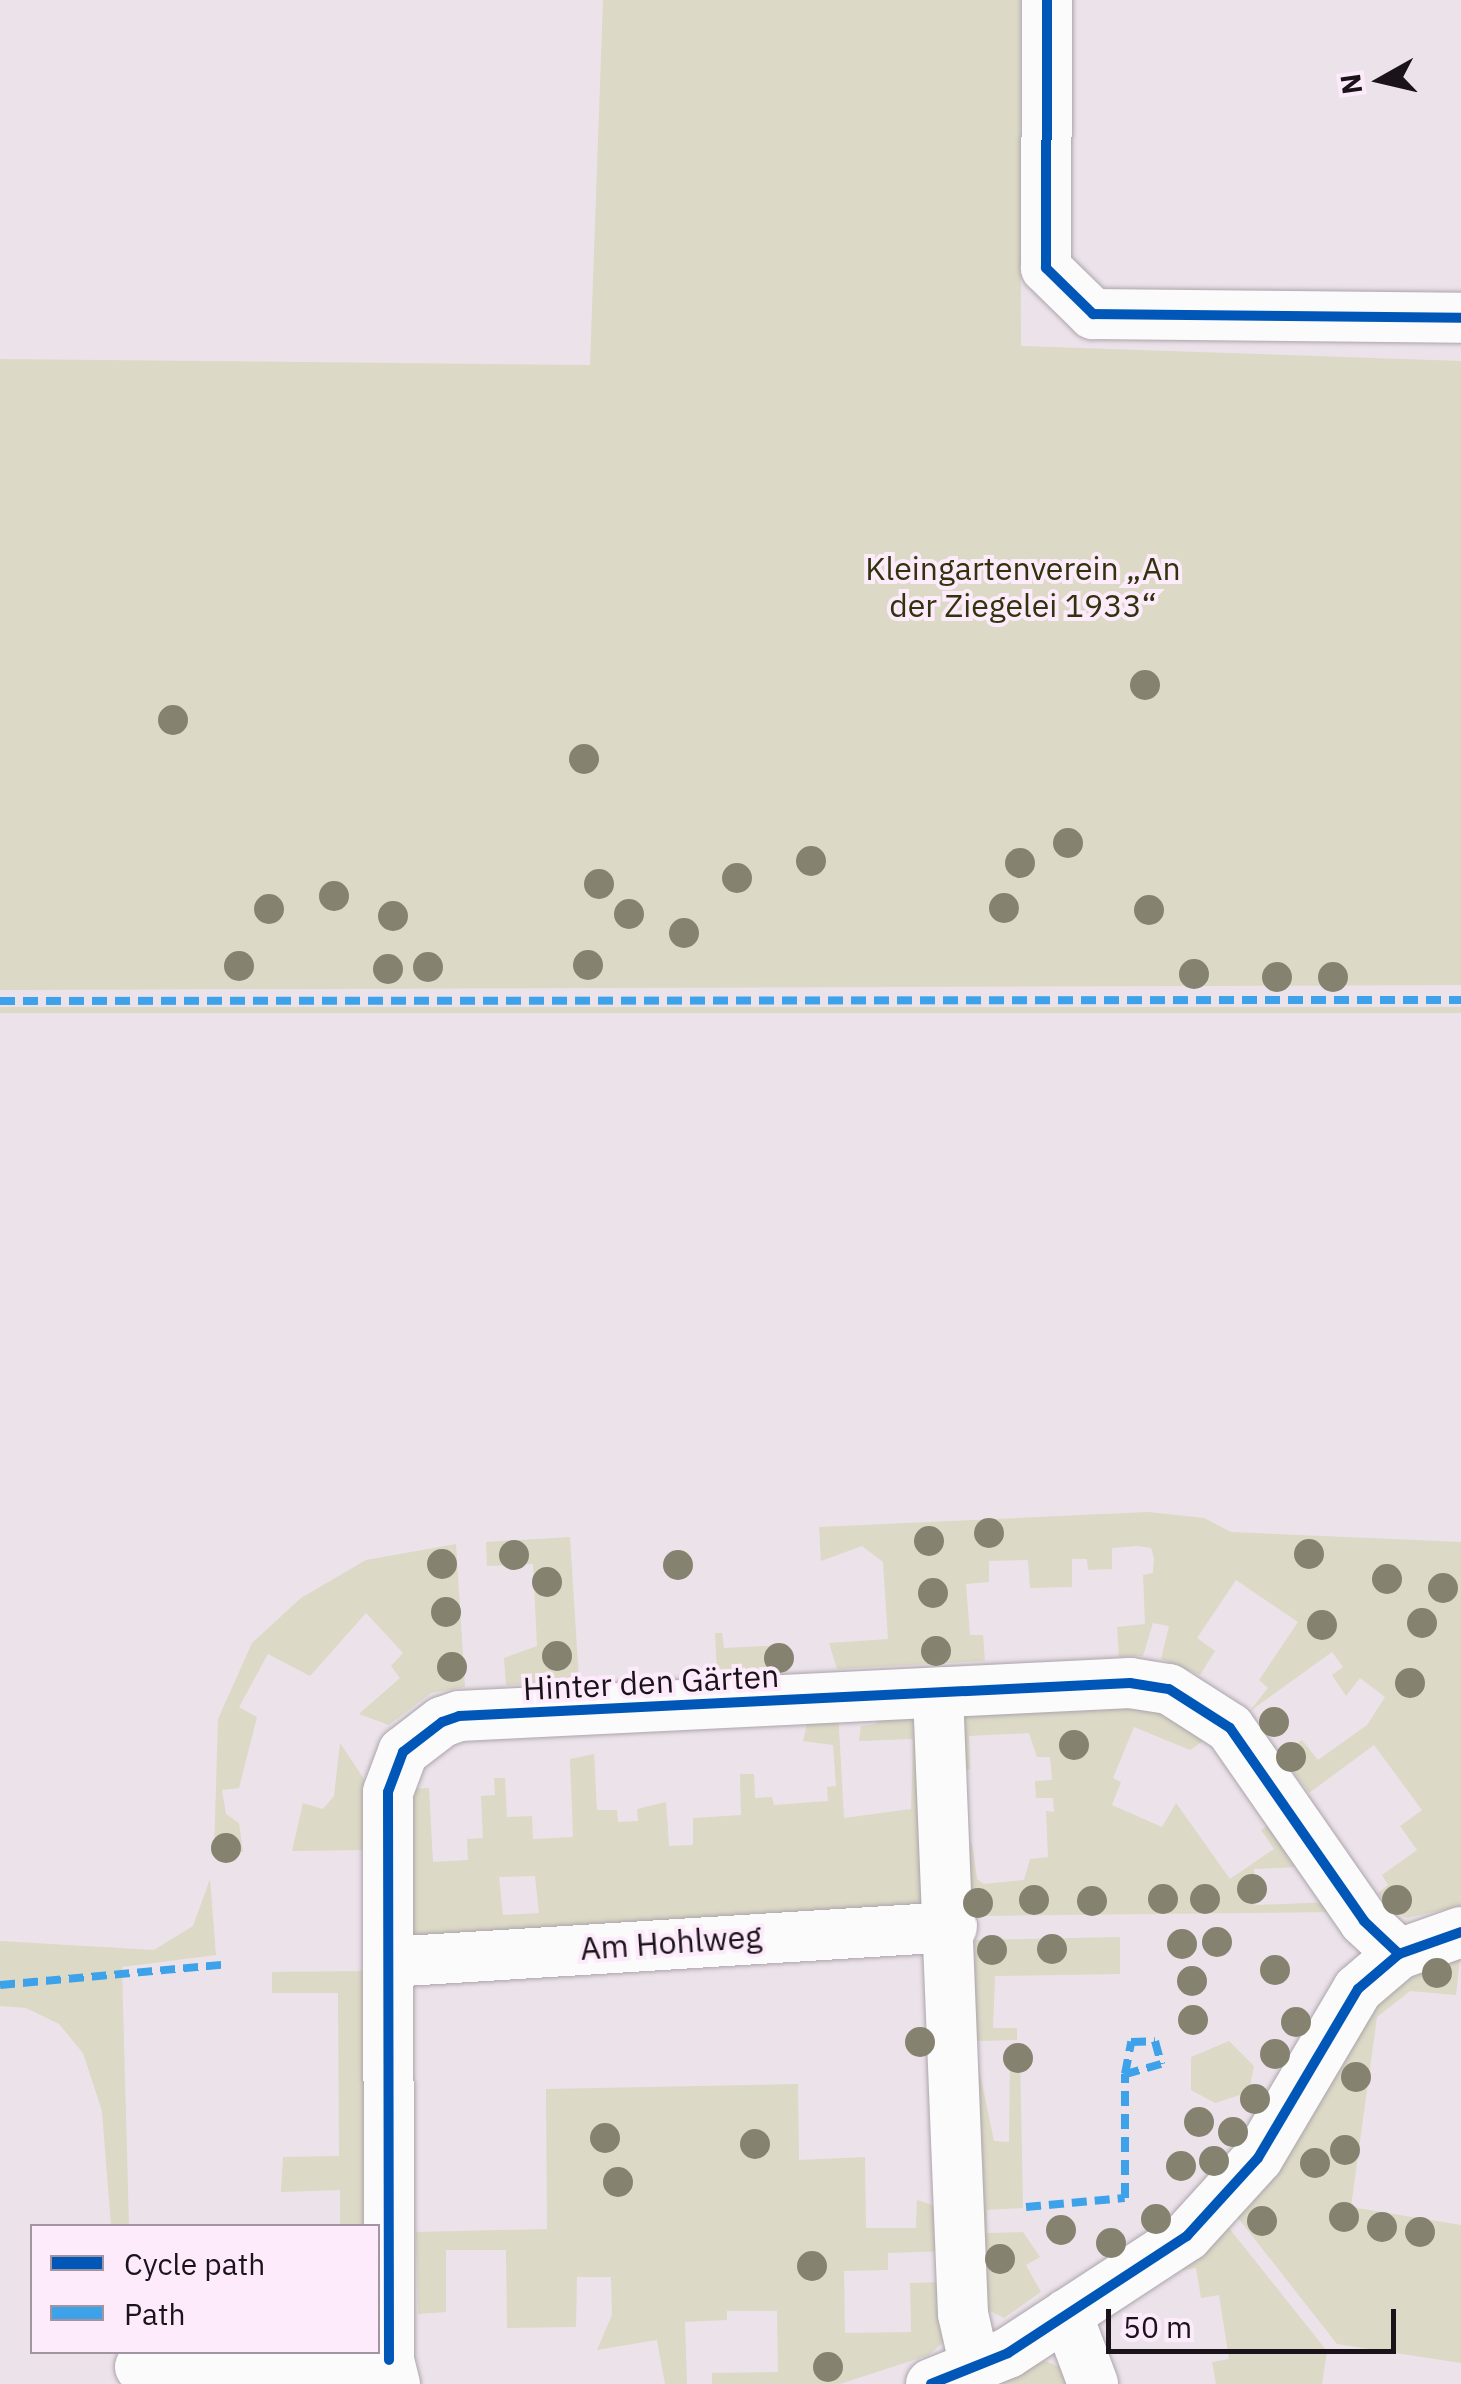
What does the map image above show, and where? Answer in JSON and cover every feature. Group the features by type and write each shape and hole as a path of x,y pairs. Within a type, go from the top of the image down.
{"street":[{"path":"1047,0 1046,268 1093,314 1461,318"},
{"name":"Hinter den Gärten","path":"392,2372 388,1792 392,1770 422,1731 459,1716 1130,1683 1169,1689 1204,1707 1230,1728 1364,1921 1398,1954"},
{"path":"938,1694 952,1927 963,2314 953,2376"},
{"name":"Am Hohlweg","path":"390,1962 952,1927"},
{"path":"953,2376 1067,2314 1187,2236 1216,2208 1274,2134 1343,2008 1398,1954 1461,1932"},
{"path":"1067,2314 1093,2384"},
{"path":"140,2367 392,2372"}],"green space":[{"name":"Kleingartenverein „An der Ziegelei 1933“","path":"603,0 1020,0 1021,346 1461,361 1461,985 0,990 0,359 590,365"},
{"path":"0,1007 1461,1007 1461,1013 0,1013"},
{"path":"1148,1512 1204,1518 1231,1532 1461,1542 1461,1906 1407,1918 1390,1910 1378,1893 1388,1885 1382,1875 1417,1850 1400,1826 1422,1810 1374,1745 1309,1793 1281,1755 1302,1740 1318,1760 1367,1725 1385,1697 1360,1678 1346,1696 1332,1675 1343,1667 1332,1652 1249,1712 1268,1688 1259,1680 1298,1622 1236,1580 1197,1638 1215,1651 1200,1675 1161,1659 1169,1626 1153,1623 1143,1656 1119,1657 1117,1627 1145,1624 1143,1575 1153,1573 1154,1558 1151,1548 1137,1546 1112,1548 1112,1569 1088,1570 1087,1559 1072,1559 1072,1587 1030,1588 1028,1560 989,1561 989,1582 966,1584 970,1635 983,1635 985,1661 837,1669 829,1643 888,1639 883,1562 862,1546 821,1561 819,1527"},
{"path":"570,1537 579,1681 506,1685 504,1658 537,1646 533,1564 487,1566 486,1542"},
{"path":"456,1544 465,1687 431,1693 389,1725 359,1714 400,1678 391,1666 403,1653 366,1613 310,1676 268,1654 239,1707 257,1717 239,1788 222,1790 226,1814 239,1823 243,1852 214,1853 218,1719 252,1643 301,1598 366,1560"},
{"path":"715,1633 722,1633 724,1648 787,1645 787,1672 717,1674"},
{"path":"1137,1696 1215,1733 1190,1750 1134,1727 1113,1778 1121,1782 1112,1805 1162,1827 1176,1803 1230,1879 1274,1849 1261,1830 1276,1820 1298,1867 1254,1869 1255,1905 1332,1902 1339,1912 975,1916 974,1897 960,1898 957,1844 972,1843 977,1879 984,1884 1024,1880 1030,1859 1048,1857 1046,1811 1054,1812 1053,1798 1036,1798 1035,1781 1052,1780 1050,1757 1037,1757 1029,1733 969,1736 970,1769 954,1770 957,1726 965,1714"},
{"path":"838,1710 844,1818 911,1809 913,1739 859,1741 861,1726 876,1724 875,1710 909,1713 921,1724 935,1911 433,1948 411,1934 407,1789 429,1788 433,1862 468,1860 467,1839 483,1838 481,1796 495,1795 494,1778 505,1778 507,1817 532,1816 533,1839 573,1837 570,1759 594,1754 597,1810 617,1810 618,1822 638,1821 637,1809 666,1802 669,1846 693,1845 693,1818 741,1815 740,1774 754,1774 755,1798 772,1797 774,1805 828,1801 827,1787 836,1786 833,1745 803,1741 810,1712","holes":["535,1876 539,1913 503,1915 499,1877"]},
{"path":"340,1743 364,1779 363,1850 292,1851 303,1803 323,1809 334,1796"},
{"path":"210,1879 216,1955 122,1967 129,2224 111,2224 102,2111 83,2053 59,2024 26,2008 0,2006 0,1941 154,1950 193,1926"},
{"path":"1120,1937 1120,1974 995,1976 993,2028 1017,2028 1017,2040 976,2041 974,1940"},
{"path":"1461,1949 1456,1995 1410,1991 1377,2017 1351,2207 1461,2225 1461,2363 1337,2344 1235,2214 1342,2040 1402,1974"},
{"path":"371,1971 372,2224 340,2224 340,2190 281,2192 283,2157 339,2156 338,1993 272,1993 272,1972"},
{"path":"1229,2041 1254,2066 1249,2092 1215,2103 1191,2090 1191,2057"},
{"path":"1010,2053 1020,2053 1023,2208 987,2210 987,2233 1023,2232 1040,2257 1026,2265 1041,2292 1004,2318 984,2308 976,2054 994,2141 1009,2142"},
{"path":"798,2084 799,2160 865,2157 866,2228 916,2228 917,2200 945,2209 945,2251 888,2253 888,2270 844,2271 845,2333 911,2332 910,2283 946,2282 947,2339 929,2355 840,2384 712,2384 712,2373 778,2372 777,2311 727,2311 727,2320 685,2322 687,2384 665,2384 657,2340 597,2350 612,2315 611,2277 577,2277 576,2327 507,2328 506,2250 446,2250 446,2312 418,2314 416,2232 547,2229 546,2089"},
{"path":"1225,2223 1327,2351 1322,2384 1216,2384 1212,2362 1229,2359 1219,2295 1201,2298 1196,2268 1162,2273"},
{"path":"1045,2361 1065,2369 1075,2384 984,2384"}],"marked path":[{"path":"0,1001 1461,1000"},
{"path":"0,1985 221,1965"},
{"path":"1026,2207 1125,2198 1125,2074 1131,2042 1155,2041 1161,2064 1125,2074"}],"cycle path":[{"path":"1047,0 1046,268 1093,314 1461,318"},
{"path":"389,2360 388,1792 403,1752 442,1722 459,1716 1130,1683 1169,1689 1230,1728 1364,1921 1399,1954"},
{"path":"931,2384 1008,2353 1187,2236 1258,2158 1358,1989 1399,1954 1461,1932"}]}
